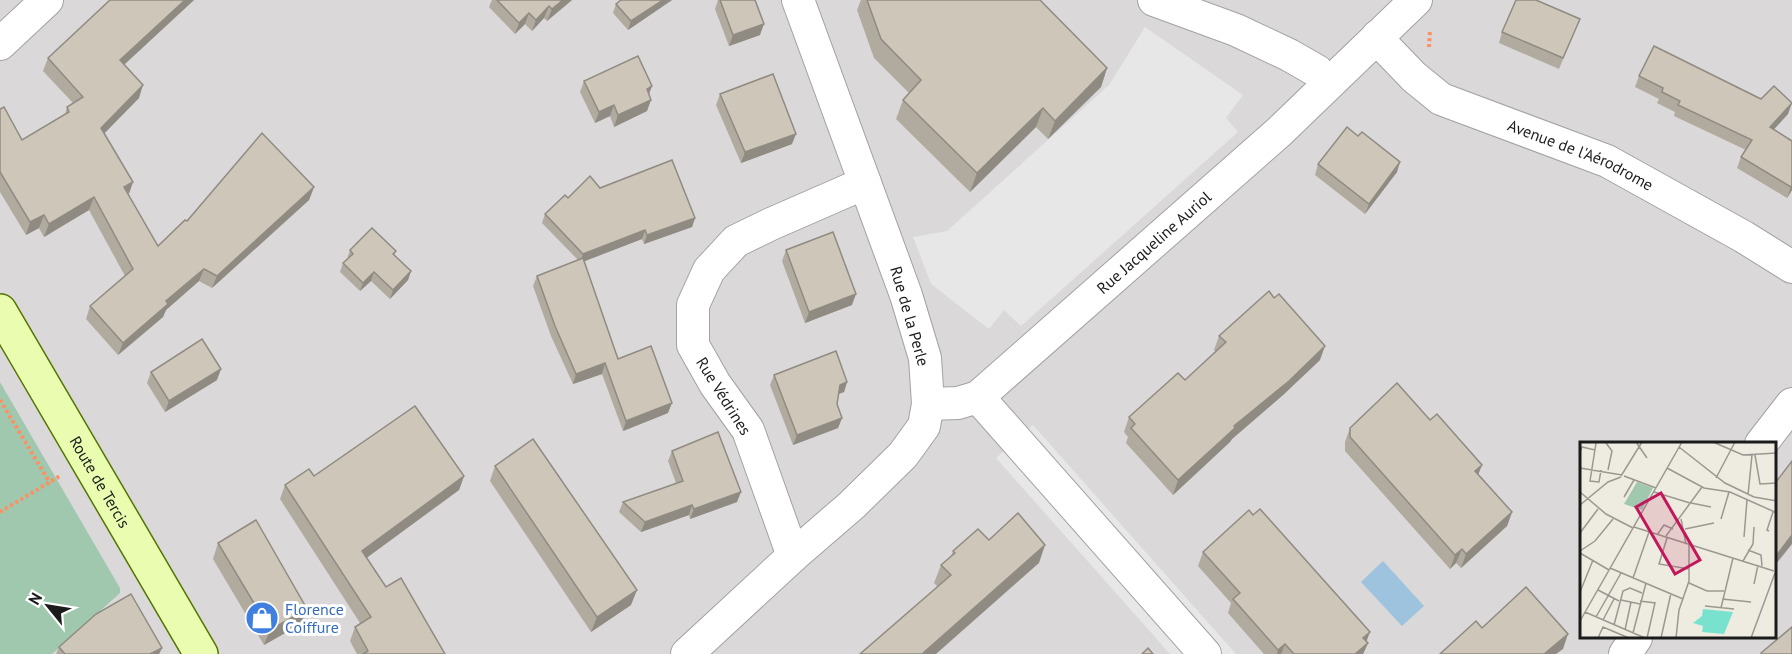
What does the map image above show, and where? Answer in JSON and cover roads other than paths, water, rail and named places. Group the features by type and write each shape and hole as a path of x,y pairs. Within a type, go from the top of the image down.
{"main road":[{"name":"Route de Tercis","path":"0,311 201,654"}],"street":[{"path":"0,44 47,0"},
{"name":"Rue de la Perle","path":"687,654 852,505 903,455 924,426 928,404 925,358 906,295 798,0"},
{"path":"1154,0 1236,30 1289,55 1317,71 1328,84"},
{"name":"Rue Jacqueline Auriol","path":"928,404 958,403 978,397 1279,132 1416,0"},
{"name":"Avenue de l'Aérodrome","path":"1378,36 1414,77 1442,99 1607,161 1744,237 1792,267"},
{"name":"Rue Védrines","path":"793,556 748,430 715,384 693,345 693,305 709,270 736,241 865,183"},
{"path":"978,397 1204,654"},
{"path":"1763,442 1792,404"},
{"path":"1625,654 1635,639"}],"water":[{"path":"1383,561 1424,606 1402,626 1361,582"}],"place":[{"name":"Florence Coiffure","path":"262,618"}]}
